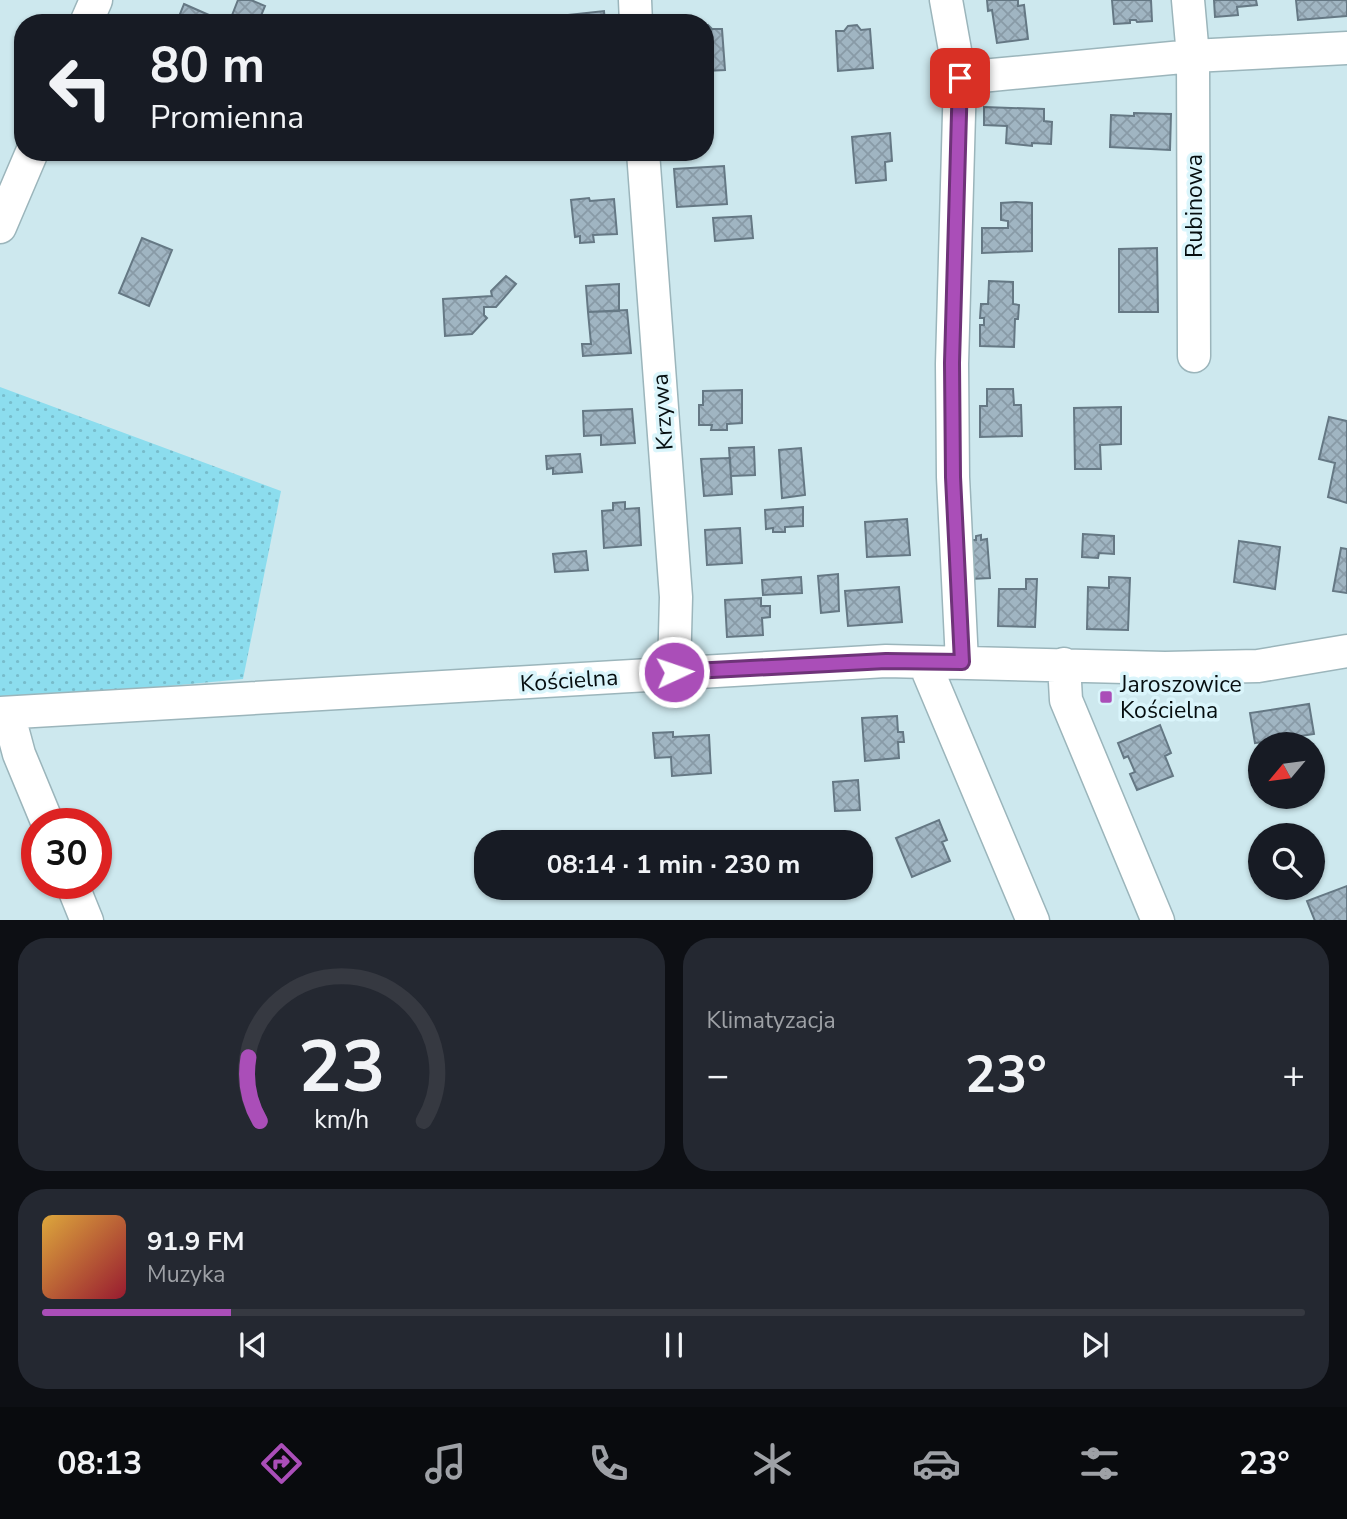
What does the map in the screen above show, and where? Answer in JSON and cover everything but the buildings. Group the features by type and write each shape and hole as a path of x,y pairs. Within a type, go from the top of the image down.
{"street":[{"path":"946,0 960,78 952,363 953,477 962,662"},
{"name":"Rubinowa","path":"1188,0 1193,57 1194,356"},
{"path":"960,78 1193,57 1347,48"},
{"path":"0,227 28,161"},
{"name":"Krzywa","path":"644,161 676,597 674,672"},
{"name":"Kościelna","path":"4,713 886,661 1165,668 1258,666 1345,657"},
{"path":"924,662 1033,920"},
{"path":"1064,664 1066,701 1158,920"},
{"path":"4,713 41,808"},
{"path":"78,899 87,920"}],"shaded area":[{"path":"0,387 281,491 243,679 0,702"}],"place":[{"name":"Jaroszowice Kościelna","path":"1106,697"}],"route":[{"path":"674,672 886,661 962,662 953,477 952,363 960,78"}]}
